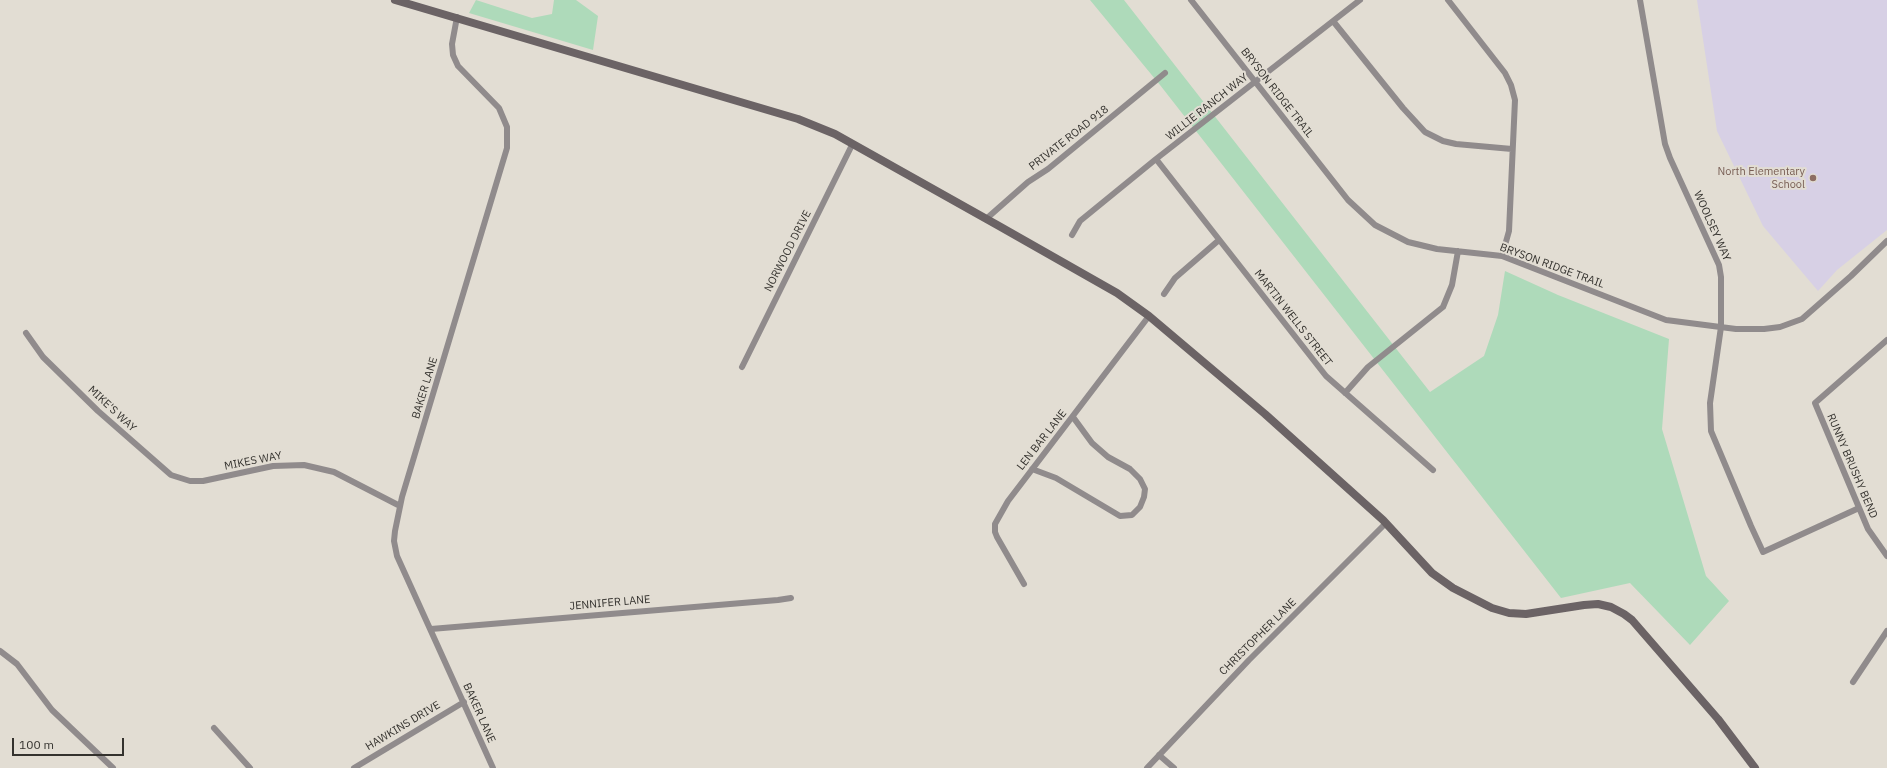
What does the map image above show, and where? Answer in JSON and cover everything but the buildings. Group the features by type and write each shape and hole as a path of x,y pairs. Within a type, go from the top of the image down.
{"street":[{"path":"395,0 457,17 794,118 835,134 986,219 1117,293 1149,316 1265,414 1386,523 1423,564 1442,581 1465,595 1492,608 1509,613 1526,614 1598,604 1611,607 1624,614 1637,626 1718,719 1755,768"},
{"name":"BRYSON RIDGE TRAIL","path":"1191,0 1348,200 1375,225 1408,242 1437,249 1502,256 1666,320 1736,329 1764,329 1780,327 1802,318 1851,276 1887,241"},
{"name":"WILLIE RANCH WAY","path":"1072,235 1080,222 1156,159 1360,0"},
{"path":"1448,0 1505,73 1511,85 1515,100 1509,231 1502,256"},
{"name":"WOOLSEY WAY","path":"1640,0 1665,144 1719,265 1721,276 1721,327 1710,403 1711,431 1763,552 1859,508"},
{"name":"BAKER LANE","path":"457,17 452,44 453,55 458,66 499,108 506,127 507,148 400,506 395,531 396,551 493,768"},
{"path":"1333,21 1403,108 1426,132 1443,141 1456,144 1512,149"},
{"name":"PRIVATE ROAD 918","path":"986,219 1028,182 1048,169 1165,73"},
{"name":"NORWOOD DRIVE","path":"742,367 852,144"},
{"name":"MARTIN WELLS STREET","path":"1156,159 1326,376 1433,470"},
{"path":"1164,294 1175,278 1219,240"},
{"path":"1345,393 1368,367 1443,308 1452,285 1458,251"},
{"name":"LEN BAR LANE","path":"1024,584 997,537 995,532 995,524 1008,500 1149,316"},
{"name":"MIKE'S WAY","path":"26,334 43,358 165,472 184,480 197,482"},
{"name":"RUNNY BRUSHY BEND","path":"1887,340 1815,403 1868,529 1887,556"},
{"path":"1032,469 1056,478 1120,516 1132,515 1140,507 1145,489 1140,479 1130,469 1108,457 1092,443 1073,417"},
{"name":"MIKES WAY","path":"197,482 273,466 304,465 334,472 400,506"},
{"name":"CHRISTOPHER LANE","path":"1147,768 1249,660 1386,523"},
{"name":"JENNIFER LANE","path":"431,629 791,598"},
{"path":"1853,682 1887,631"},
{"path":"0,651 17,664 52,710 113,768"},
{"name":"HAWKINS DRIVE","path":"354,768 464,702"},
{"path":"214,728 250,768"},
{"path":"1159,755 1174,768"}],"shaded area":[{"name":"North Elementary School","path":"1697,0 1887,0 1887,230 1837,270 1818,291 1763,226 1717,131"}],"green space":[{"path":"476,0 532,18 552,14 554,0 576,0 598,16 593,50 469,13"},
{"path":"1090,0 1124,0 1430,392 1484,356 1498,315 1505,271 1558,295 1669,339 1662,429 1706,576 1729,601 1690,645 1630,583 1561,598 1160,85"}],"place":[{"name":"North Elementary School","path":"1813,178"}]}
